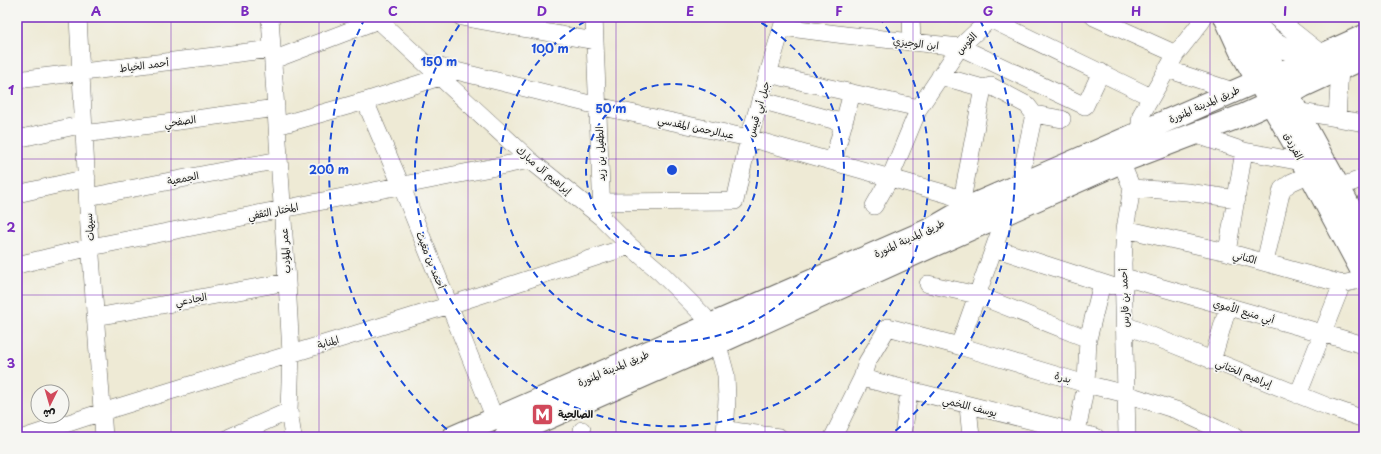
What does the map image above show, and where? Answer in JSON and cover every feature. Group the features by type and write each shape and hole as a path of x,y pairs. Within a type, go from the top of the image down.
{"main road":[{"name":"الفرزدق","path":"1225,17 1240,50 1258,81 1285,103 1339,188 1364,233"},
{"name":"الفرزدق","path":"1248,17 1255,35 1278,73 1298,150 1306,168 1364,275"},
{"path":"1248,17 1265,36 1276,45 1288,50 1322,55"},
{"name":"طريق المدينة المنورة","path":"712,335 933,228 968,202 1019,185 1233,91 1294,68 1364,36"},
{"name":"طريق المدينة المنورة","path":"453,437 500,428 712,335 930,247 1121,162 1194,134 1285,103 1303,86 1355,64"}],"street":[{"name":"سيهات","path":"78,17 91,247 104,437"},
{"name":"عمر المؤدب","path":"270,17 287,282 290,353 290,411 293,437"},
{"name":"الطفيل بن زيد","path":"594,17 602,210"},
{"path":"911,17 912,42"},
{"path":"1094,17 1176,54"},
{"name":"أحمد الخياط","path":"17,80 272,55 376,18"},
{"name":"إبراهيم آل مبارك","path":"376,18 530,160 602,210 630,246 660,272 704,316 726,375 728,399 725,434"},
{"path":"468,18 527,23 595,41"},
{"path":"1139,132 1141,115 1176,54 1201,18"},
{"name":"القوس","path":"874,206 890,178 919,108 960,47 990,19 1151,97"},
{"path":"1285,20 1322,55"},
{"name":"ابن الوجيزي","path":"783,22 845,35 960,47 1085,106 1101,72"},
{"name":"جبل أبي قبيس","path":"602,210 735,201 760,100 783,22"},
{"name":"عبدالرحمن المقدسي","path":"426,64 598,106 750,138 947,194 968,202"},
{"path":"1337,118 1355,64"},
{"path":"1167,69 1233,91"},
{"path":"768,74 919,108"},
{"path":"940,76 983,88 991,86 1027,105 1034,114 1062,119"},
{"path":"277,126 365,101 440,77"},
{"path":"968,202 983,88"},
{"path":"833,161 852,93"},
{"path":"760,100 844,123"},
{"name":"أحمد بن مغيث","path":"365,101 500,428"},
{"path":"1285,103 1337,118 1364,123"},
{"name":"الصفحي","path":"17,139 84,129 276,108"},
{"path":"1019,185 1034,114"},
{"path":"1194,134 1244,151 1306,168 1292,182 1282,189 1265,262"},
{"path":"1226,252 1237,198 1244,151"},
{"name":"الجمعية","path":"88,197 279,160"},
{"name":"المختار الثقفي","path":"17,265 91,247 530,160"},
{"path":"1121,162 1132,188 1187,192 1237,198"},
{"path":"17,194 87,178"},
{"path":"1339,188 1364,178"},
{"name":"أحمد بن فارس","path":"1126,436 1124,283 1125,229 1132,188"},
{"path":"959,346 1005,214"},
{"name":"الكناني","path":"1125,229 1226,252 1342,284 1364,279"},
{"name":"المنابة","path":"26,437 290,353 450,305 630,246"},
{"name":"أبي منيع الأموي","path":"994,248 1102,283 1124,283 1228,307 1364,346"},
{"name":"الجادعي","path":"96,317 287,282"},
{"path":"1077,432 1086,384 1088,339 1102,283"},
{"path":"928,284 977,295 1088,339"},
{"path":"1298,395 1342,284"},
{"path":"1212,361 1228,307"},
{"name":"إبراهيم الختاني","path":"1125,325 1298,395 1364,419"},
{"name":"بدرة","path":"864,370 888,327 959,346 1086,384 1126,394 1179,411 1235,437"},
{"path":"833,437 864,370"},
{"name":"يوسف اللخمي","path":"864,370 909,390 1096,437"},
{"path":"903,437 909,390"},
{"path":"968,406 971,437"},
{"path":"230,437 290,411"},
{"path":"725,434 779,437"}],"place":[{"name":"الصالحية","path":"543,414"}]}
